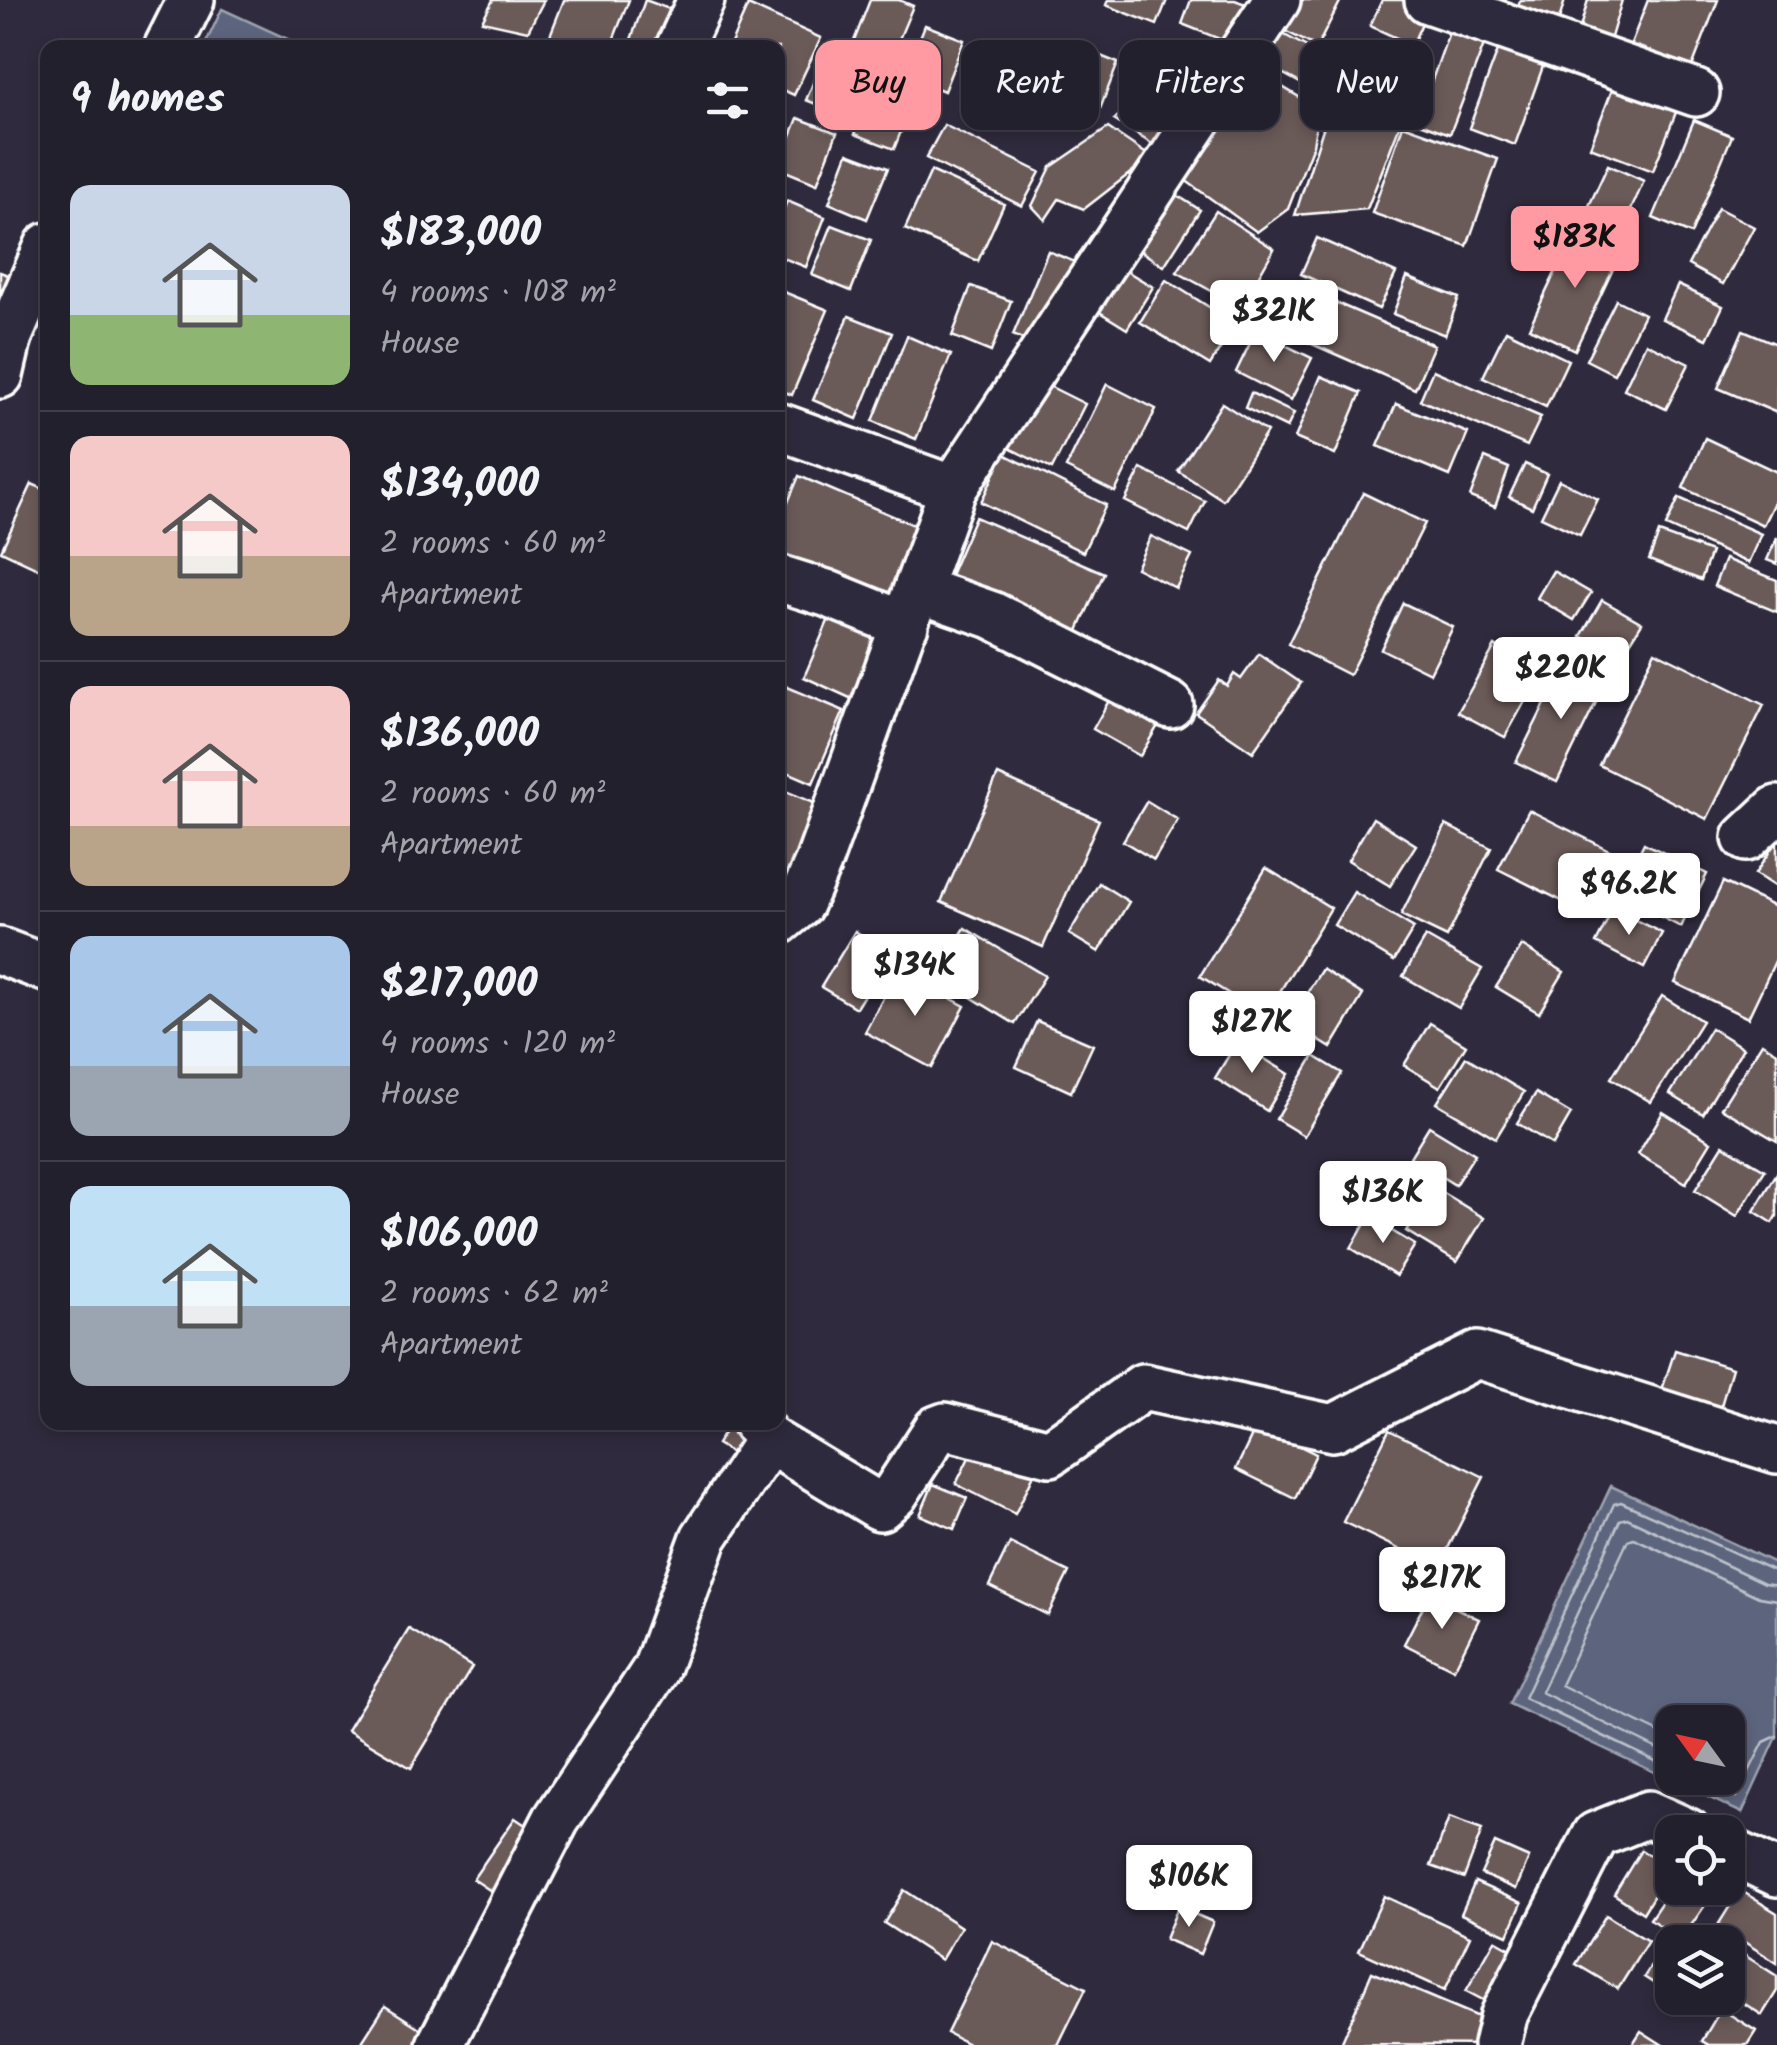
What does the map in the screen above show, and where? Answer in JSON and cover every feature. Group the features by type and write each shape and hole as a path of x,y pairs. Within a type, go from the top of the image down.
{"street":[{"path":"172,40 191,0"},
{"path":"683,40 701,0"},
{"path":"785,916 800,904 818,863 953,489 1277,0"},
{"path":"1428,0 1696,93"},
{"path":"0,375 10,336 40,265"},
{"path":"785,429 953,489"},
{"path":"785,580 826,593 992,615 1170,704"},
{"path":"0,951 40,967"},
{"path":"440,2045 556,1820 656,1668 704,1538 762,1432 880,1507 894,1495 937,1429 945,1426 1050,1453 1143,1387 1333,1428 1477,1355 1777,1450"},
{"path":"1497,2045 1504,2015 1596,1835 1648,1814 1655,1817"},
{"path":"1745,1858 1777,1873"}],"water":[{"path":"222,9 290,40 207,40"},
{"path":"1611,1486 1777,1564 1777,1737 1742,1813 1704,1795 1745,1795 1745,1705 1655,1705 1655,1772 1509,1704"}],"building":[{"path":"493,0 544,0 528,31 482,21"},
{"path":"564,0 629,0 613,40 549,38"},
{"path":"645,0 683,14 675,40 631,40"},
{"path":"870,0 899,0 913,6 899,40 854,40"},
{"path":"1108,0 1167,0 1157,25 1106,5"},
{"path":"1191,0 1235,0 1248,5 1234,40 1222,40 1182,24"},
{"path":"1296,0 1341,0 1321,40 1303,40 1281,29"},
{"path":"1382,0 1407,0 1428,10 1414,40 1401,40 1370,26"},
{"path":"1520,0 1565,0 1556,30 1515,17"},
{"path":"1588,0 1622,0 1609,44 1578,35"},
{"path":"1648,0 1718,0 1689,75 1628,51"},
{"path":"748,5 821,38 815,40 815,51 794,95 785,91 785,40 733,40"},
{"path":"1453,21 1488,34 1450,134 1433,128 1433,77"},
{"path":"925,25 964,40 944,91 941,40 919,40"},
{"path":"1279,32 1300,43 1300,83 1280,72 1280,40 1274,40"},
{"path":"1501,42 1546,58 1515,145 1469,128"},
{"path":"1099,55 1118,63 1099,111"},
{"path":"1617,77 1680,102 1653,171 1590,147"},
{"path":"815,79 815,104 806,100"},
{"path":"1280,86 1300,98 1300,130 1316,130 1288,209 1257,232 1178,175 1211,130 1280,130"},
{"path":"798,118 815,125 815,130 837,133 817,184 785,171 785,150"},
{"path":"1694,120 1732,136 1691,234 1653,218"},
{"path":"944,125 1040,172 1022,206 926,158"},
{"path":"1108,128 1151,157 1084,209 1059,199 1045,220 1032,206 1051,167"},
{"path":"857,130 902,130 894,149 855,134"},
{"path":"1130,130 1184,130 1168,154"},
{"path":"1323,130 1398,130 1367,209 1295,215"},
{"path":"1401,130 1417,130 1498,159 1467,246 1372,213"},
{"path":"848,153 888,168 867,219 829,203"},
{"path":"1608,165 1644,181 1618,239 1581,223"},
{"path":"931,171 1004,204 978,261 905,229"},
{"path":"1164,187 1200,210 1164,266 1128,243"},
{"path":"787,201 825,217 806,267 785,259"},
{"path":"1718,208 1754,227 1723,284 1688,265"},
{"path":"1216,211 1274,249 1241,307 1177,272"},
{"path":"832,225 871,240 851,291 812,275"},
{"path":"1574,233 1620,254 1575,350 1529,328"},
{"path":"1317,238 1396,273 1379,309 1301,274"},
{"path":"1048,251 1092,269 1057,354 1013,335"},
{"path":"1110,261 1153,287 1127,329 1085,303"},
{"path":"0,272 16,278 0,326"},
{"path":"1407,277 1459,298 1445,335 1393,314"},
{"path":"1166,280 1236,324 1210,365 1140,322"},
{"path":"1283,280 1434,345 1415,389 1264,323"},
{"path":"1678,285 1723,306 1707,339 1662,319"},
{"path":"971,286 1011,301 991,352 952,336"},
{"path":"785,292 828,310 792,395 785,392"},
{"path":"1616,300 1644,314 1614,374 1586,360"},
{"path":"849,316 892,333 857,419 813,400"},
{"path":"1506,330 1568,360 1546,407 1483,377"},
{"path":"1743,330 1777,344 1777,413 1718,388"},
{"path":"1256,331 1312,358 1291,400 1236,372"},
{"path":"907,336 951,355 916,439 873,421"},
{"path":"1646,343 1689,364 1666,409 1624,389"},
{"path":"1433,370 1541,417 1527,446 1420,400"},
{"path":"1321,376 1361,393 1335,455 1295,438"},
{"path":"1039,381 1085,404 1052,469 1007,447"},
{"path":"1107,384 1156,409 1115,492 1066,468"},
{"path":"1251,393 1294,413 1287,428 1245,408"},
{"path":"1222,403 1267,432 1223,500 1178,471"},
{"path":"1396,404 1468,433 1450,476 1378,446"},
{"path":"1705,438 1777,472 1777,496 1763,525 1683,488"},
{"path":"1004,454 1106,505 1083,552 981,502"},
{"path":"1485,458 1509,468 1495,507 1470,497"},
{"path":"1525,464 1547,474 1532,508 1509,497"},
{"path":"1141,469 1205,501 1189,533 1125,501"},
{"path":"799,476 928,531 897,603 785,555 785,509"},
{"path":"1559,480 1598,499 1580,535 1541,517"},
{"path":"32,484 40,488 40,569 1,551"},
{"path":"1363,493 1425,523 1349,675 1288,644"},
{"path":"1679,498 1761,534 1748,563 1666,526"},
{"path":"975,517 1104,573 1072,644 944,589"},
{"path":"1659,533 1711,552 1701,580 1649,560"},
{"path":"1151,536 1192,556 1176,588 1136,568"},
{"path":"1777,537 1777,564 1767,560"},
{"path":"1725,559 1777,580 1777,612 1714,586"},
{"path":"1553,571 1591,593 1574,620 1537,598"},
{"path":"838,598 895,623 861,703 804,677"},
{"path":"1602,600 1642,623 1620,659 1581,636"},
{"path":"1403,603 1453,627 1430,673 1381,649"},
{"path":"1495,646 1542,671 1505,737 1458,712"},
{"path":"1655,651 1764,705 1707,819 1599,765"},
{"path":"1259,654 1301,683 1253,752 1196,713 1219,680 1227,686 1234,674 1241,679"},
{"path":"1566,662 1606,682 1557,782 1516,762"},
{"path":"785,686 844,711 813,783 785,771"},
{"path":"1111,697 1159,724 1140,756 1093,729"},
{"path":"998,775 1099,820 1043,947 941,902"},
{"path":"785,791 824,807 788,896 785,894"},
{"path":"1147,801 1178,820 1154,860 1123,841"},
{"path":"1529,810 1611,851 1582,911 1498,869"},
{"path":"1373,818 1416,845 1390,886 1348,860"},
{"path":"1446,825 1491,848 1447,937 1401,915"},
{"path":"1777,840 1777,888 1755,874"},
{"path":"1644,843 1707,874 1681,927 1618,895"},
{"path":"1266,868 1331,908 1265,1016 1200,976"},
{"path":"1723,882 1777,908 1777,957 1748,1018 1675,983"},
{"path":"1099,883 1129,902 1099,952 1069,934"},
{"path":"1354,892 1414,928 1394,961 1334,925"},
{"path":"1613,909 1662,933 1644,968 1596,943"},
{"path":"965,928 1045,976 1015,1024 935,975"},
{"path":"855,931 890,953 856,1008 821,987"},
{"path":"1426,937 1482,969 1459,1008 1403,976"},
{"path":"1522,946 1564,972 1539,1013 1496,987"},
{"path":"1322,969 1363,995 1331,1048 1289,1022"},
{"path":"898,970 965,1006 932,1068 865,1032"},
{"path":"1662,996 1702,1021 1651,1102 1611,1078"},
{"path":"1037,1021 1093,1045 1071,1092 1016,1067"},
{"path":"1430,1023 1466,1045 1440,1087 1404,1065"},
{"path":"1711,1028 1743,1048 1703,1114 1670,1094"},
{"path":"1237,1042 1289,1074 1267,1111 1215,1078"},
{"path":"1762,1043 1777,1052 1777,1141 1721,1108"},
{"path":"1314,1056 1342,1073 1304,1136 1276,1119"},
{"path":"1466,1057 1524,1092 1496,1138 1437,1103"},
{"path":"1536,1093 1571,1114 1553,1145 1517,1123"},
{"path":"1663,1112 1711,1142 1686,1183 1638,1154"},
{"path":"1429,1126 1475,1154 1455,1185 1410,1157"},
{"path":"1723,1145 1765,1170 1737,1216 1695,1190"},
{"path":"1777,1173 1777,1216 1773,1223 1754,1211"},
{"path":"1433,1187 1484,1218 1457,1262 1406,1231"},
{"path":"1369,1217 1415,1245 1396,1276 1351,1248"},
{"path":"1675,1350 1732,1368 1718,1416 1659,1399"},
{"path":"1257,1425 1316,1454 1295,1498 1236,1469"},
{"path":"725,1430 773,1430 759,1470 717,1444"},
{"path":"1389,1430 1484,1477 1438,1568 1343,1522"},
{"path":"977,1441 1036,1470 1015,1514 956,1484"},
{"path":"933,1484 967,1498 954,1529 920,1515"},
{"path":"1010,1543 1069,1572 1048,1615 989,1586"},
{"path":"1429,1595 1479,1619 1454,1669 1404,1644"},
{"path":"409,1629 472,1667 411,1768 347,1730"},
{"path":"515,1818 542,1836 500,1897 473,1879"},
{"path":"1449,1818 1482,1830 1464,1878 1431,1866"},
{"path":"1495,1843 1529,1858 1516,1889 1481,1874"},
{"path":"1641,1850 1655,1859 1655,1893 1643,1913 1614,1894"},
{"path":"1475,1882 1522,1903 1508,1935 1461,1914"},
{"path":"904,1890 961,1927 941,1960 884,1923"},
{"path":"1745,1893 1777,1913 1777,1963 1745,1942 1745,1925 1718,1925 1731,1905 1745,1905"},
{"path":"1384,1896 1470,1936 1445,1990 1359,1951"},
{"path":"1660,1905 1705,1905 1691,1925 1659,1925 1650,1919"},
{"path":"1178,1907 1213,1922 1200,1954 1165,1939"},
{"path":"1606,1915 1648,1941 1618,1989 1576,1964"},
{"path":"1495,1940 1531,1960 1504,2011 1466,1991"},
{"path":"992,1941 1086,1988 1058,2045 970,2045 947,2033"},
{"path":"1745,1956 1777,1976 1777,1991 1762,2015 1745,2004"},
{"path":"1655,1960 1655,1984 1644,1977"},
{"path":"1372,1972 1517,2033 1512,2045 1341,2044"},
{"path":"385,2006 426,2032 417,2045 360,2045"},
{"path":"1717,2015 1731,2015 1756,2031 1747,2045 1709,2045 1702,2041"},
{"path":"1641,2031 1663,2045 1632,2045"}]}
